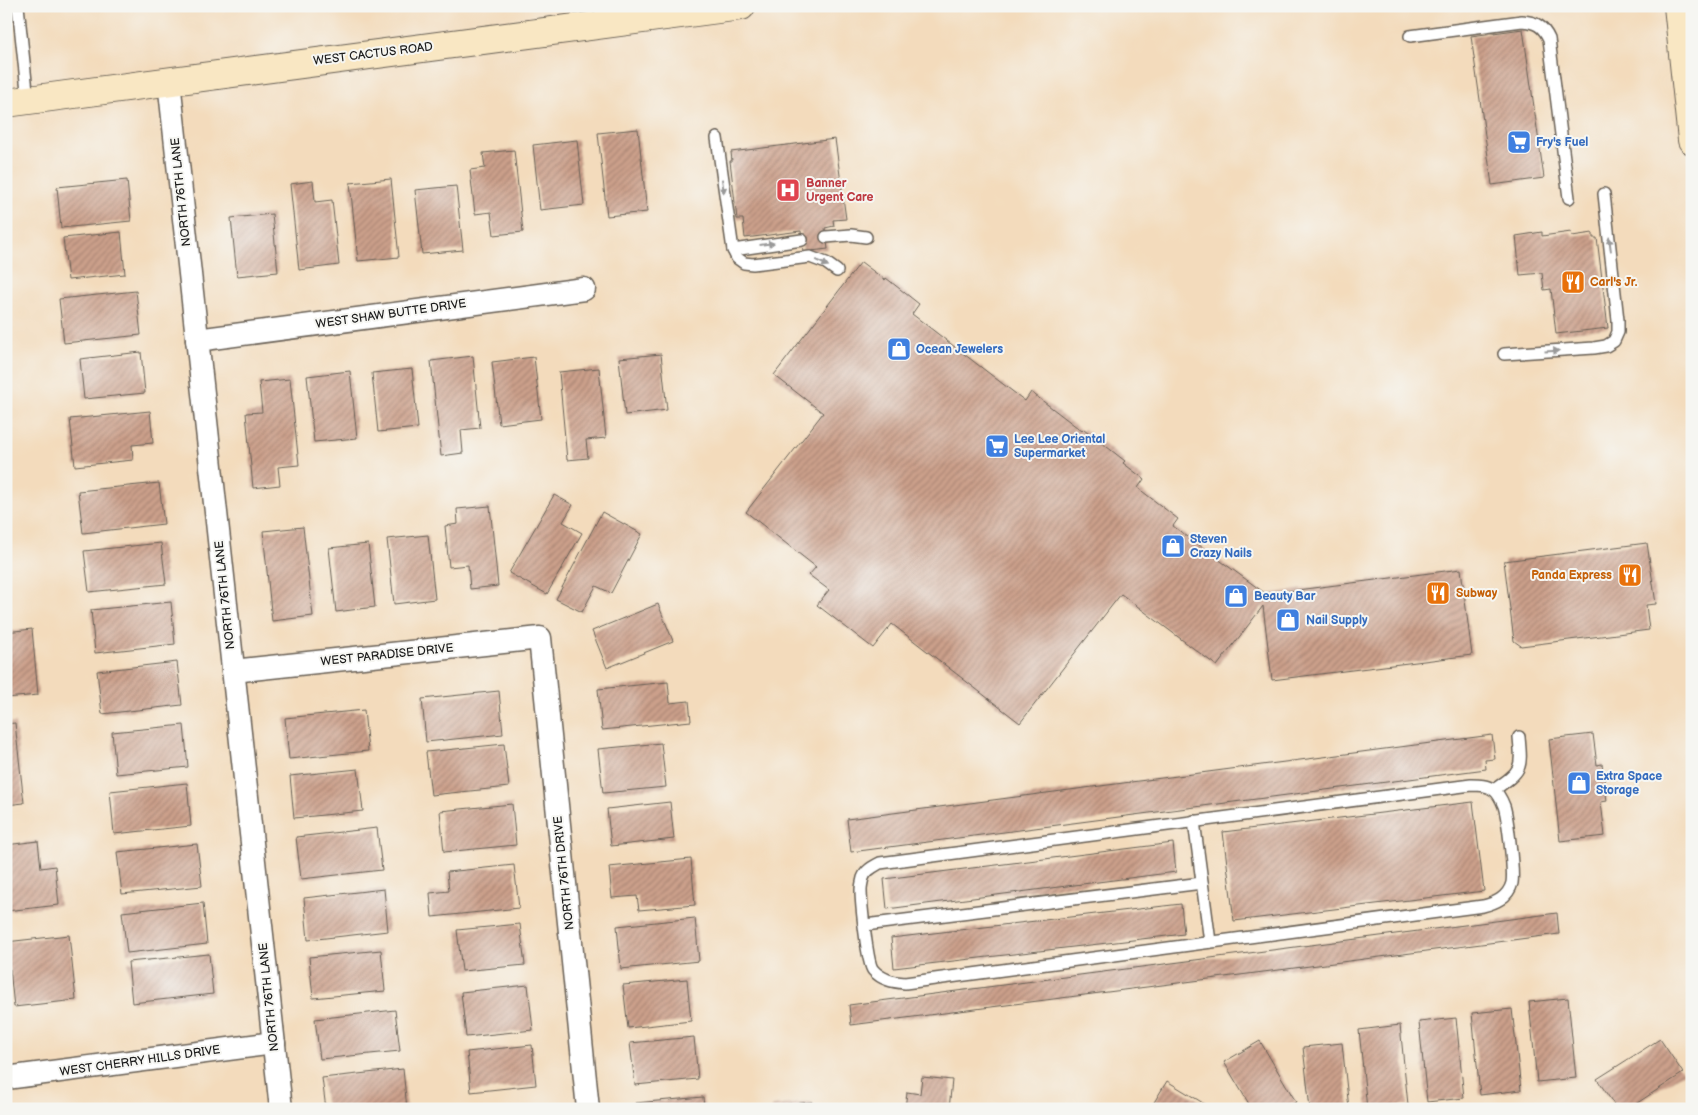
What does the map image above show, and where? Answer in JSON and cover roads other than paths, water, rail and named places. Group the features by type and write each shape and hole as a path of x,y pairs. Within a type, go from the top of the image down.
{"main road":[{"name":"WEST CACTUS ROAD","path":"17,101 666,11 740,6"},
{"path":"1678,6 1692,140"}],"street":[{"name":"NORTH 76TH LANE","path":"168,81 281,1109"},
{"name":"WEST SHAW BUTTE DRIVE","path":"197,340 584,289"},
{"name":"WEST PARADISE DRIVE","path":"233,671 540,638"},
{"name":"NORTH 76TH DRIVE","path":"540,638 588,1109"},
{"name":"WEST CHERRY HILLS DRIVE","path":"6,1078 274,1043"}],"lane":[{"path":"17,101 18,6"},
{"path":"1410,36 1522,21 1540,25 1548,39 1569,198"},
{"path":"717,138 733,250 737,258 744,263 753,264 810,258 826,263 837,271"},
{"path":"1504,354 1594,348 1606,346 1614,341 1618,332 1618,320 1604,194"},
{"path":"826,237 851,235 866,237"},
{"path":"733,250 802,240"},
{"path":"1494,790 1518,770 1521,761 1519,737"},
{"path":"1482,785 1494,790 1504,808 1513,871 1512,884 1506,896 1482,906 905,983 882,978 872,969 861,888 864,877 869,869 880,863 1194,821 1482,785"},
{"path":"1194,821 1210,942"},
{"path":"865,925 1202,883"}],"place":[{"name":"Fry's Fuel","path":"1519,142"},
{"name":"Banner Urgent Care","path":"788,190"},
{"name":"Carl's Jr.","path":"1573,282"},
{"name":"Ocean Jewelers","path":"899,349"},
{"name":"Lee Lee Oriental Supermarket","path":"997,446"},
{"name":"Steven Crazy Nails","path":"1173,546"},
{"name":"Panda Express","path":"1630,575"},
{"name":"Subway","path":"1438,593"},
{"name":"Beauty Bar","path":"1236,596"},
{"name":"Nail Supply","path":"1288,620"},
{"name":"Extra Space Storage","path":"1579,783"}]}
